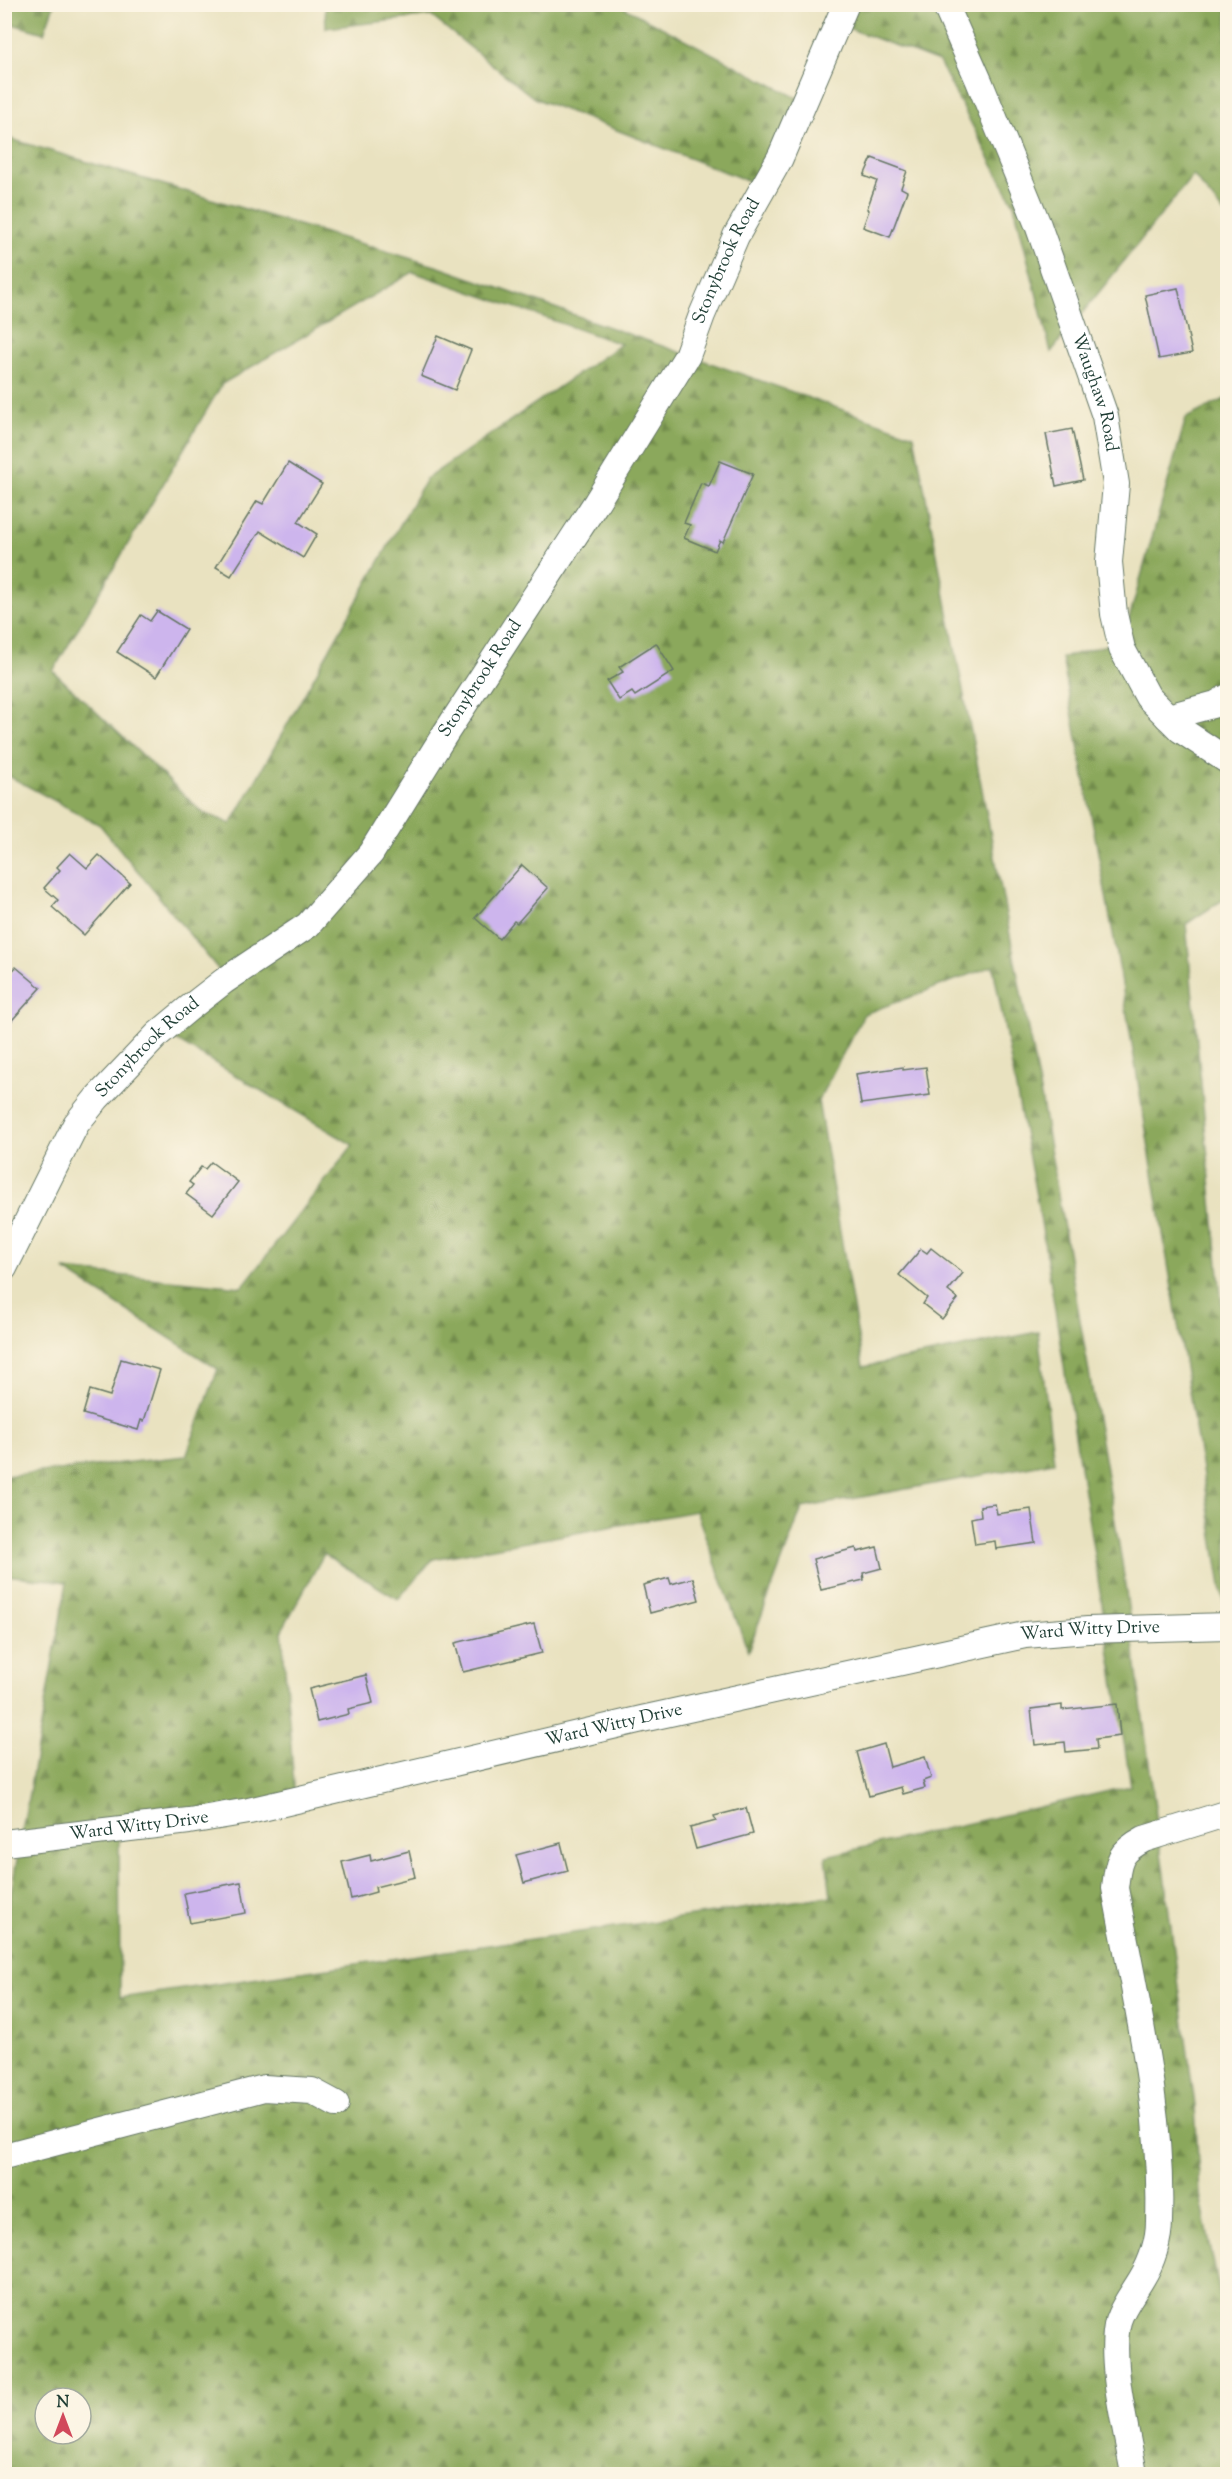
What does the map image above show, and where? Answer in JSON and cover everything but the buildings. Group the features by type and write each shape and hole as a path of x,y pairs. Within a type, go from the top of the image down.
{"street":[{"name":"Stonybrook Road","path":"4,1268 76,1124 97,1098 152,1040 188,1009 224,981 308,926 371,853 443,737 596,503 687,356 736,236 780,158 846,4"},
{"name":"Waughaw Road","path":"945,4 1038,225 1105,416 1116,484 1109,562 1114,614 1122,649 1148,697 1181,730 1227,761"},
{"path":"1168,717 1216,704 1227,697"},
{"name":"Ward Witty Drive","path":"4,1843 189,1821 249,1811 642,1719 1025,1635 1088,1630 1227,1626"},
{"path":"1134,2475 1119,2384 1116,2352 1118,2324 1122,2310 1154,2253 1159,2225 1160,2163 1154,2101 1115,1888 1117,1864 1131,1846 1144,1839 1227,1813"},
{"path":"4,2156 264,2088 312,2091 336,2104"}],"green space":[{"path":"4,5 54,5 44,33 5,22"},
{"path":"325,5 619,5 805,102 764,187 534,98 431,16 326,28"},
{"path":"849,5 1227,5 1227,217 1193,175 1051,352 1014,205 939,62 840,25"},
{"path":"4,137 439,267 914,435 1042,1102 1122,1562 1195,2106 1200,2195 1227,2329 1227,2474 5,2474 5,1926 67,1582 5,1575 5,1476 186,1456 218,1369 64,1270 242,1287 353,1145 164,1033 227,980 100,825 5,774","holes":["413,272 621,344 426,479 231,824 202,812 53,671 222,384","993,966 1041,1222 1131,1786 826,1856 831,1896 120,1998 119,1826 295,1798 282,1630 324,1554 398,1599 433,1559 696,1511 748,1651 802,1508 1054,1462 1038,1332 863,1367 818,1101 864,1014"]},
{"path":"1227,398 1227,897 1186,924 1227,1360 1227,1622 1119,966 1062,658 1123,640 1186,418"}]}
